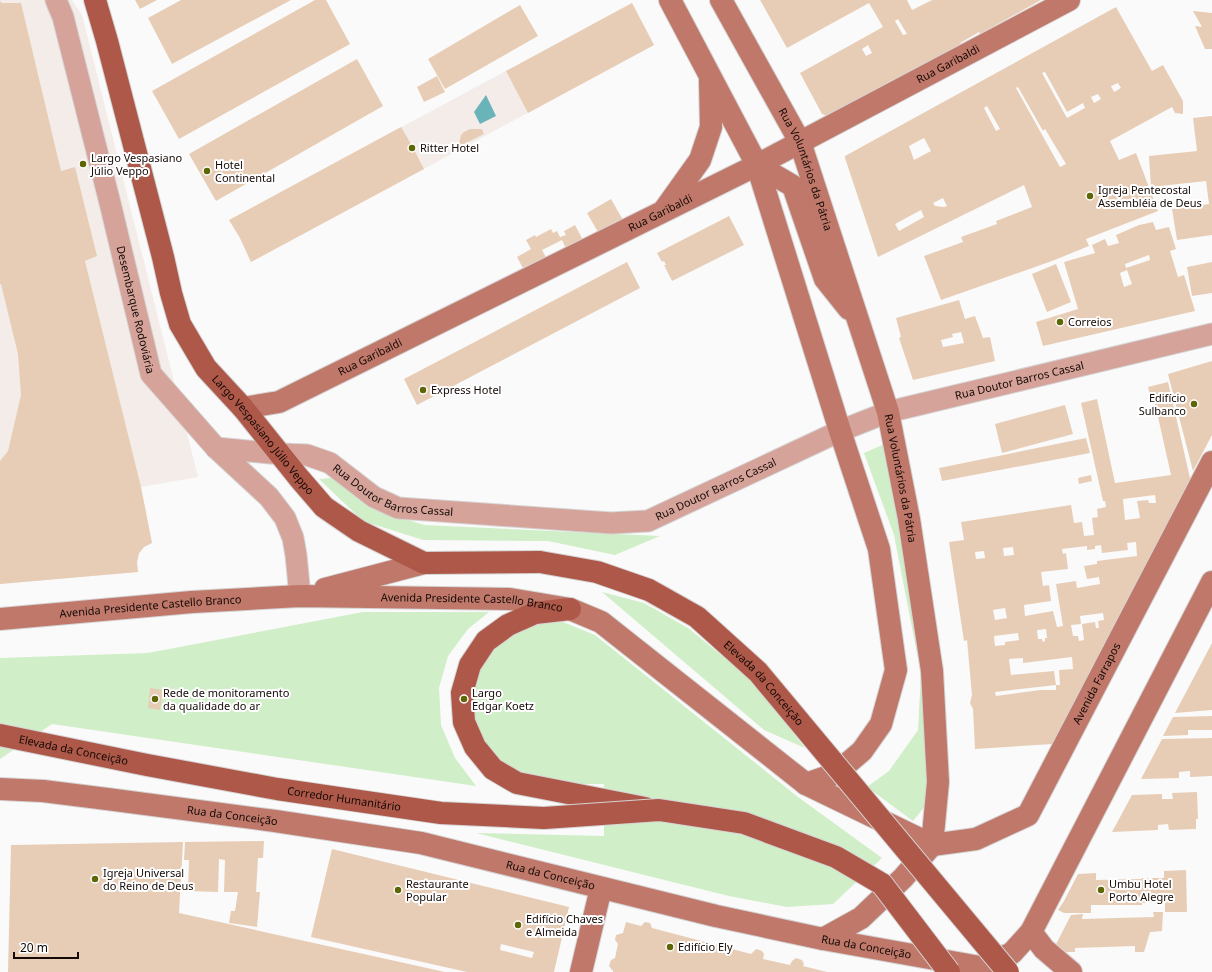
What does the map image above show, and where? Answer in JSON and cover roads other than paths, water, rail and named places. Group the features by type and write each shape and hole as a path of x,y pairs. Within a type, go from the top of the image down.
{"main road":[{"name":"Largo Vespasiano Júlio Veppo","path":"95,0 107,41 180,324 206,368 243,408 324,507 359,531 424,562"},
{"path":"670,0 757,165 840,431 879,549 896,670 882,724 862,751 835,774 806,784"},
{"name":"Rua Voluntários da Pátria","path":"722,0 800,142 888,412 909,519 932,671 938,782 932,845"},
{"name":"Rua Garibaldi","path":"243,408 279,402 757,165 1069,0"},
{"path":"663,212 700,160 711,127 710,76"},
{"path":"757,165 794,186 825,279 858,320"},
{"name":"Avenida Farrapos","path":"932,845 976,839 1028,815 1212,462"},
{"name":"Avenida Presidente Castello Branco","path":"300,596 424,562"},
{"name":"Elevada da Conceição","path":"424,562 540,562 597,572 649,590 697,616 758,672 1008,972"},
{"path":"1070,972 1044,949 1031,932 1212,582"},
{"name":"Avenida Presidente Castello Branco","path":"0,619 192,602 300,596 510,599 570,609"},
{"path":"823,939 861,918 903,878 932,845 806,784 602,622 570,609 535,613 508,624 486,641 470,665 462,694 464,722 475,747 493,769 517,783 659,810 744,823 836,857 882,884 949,972"},
{"name":"Elevada da Conceição","path":"0,735 147,765"},
{"name":"Corredor Humanitário","path":"147,765 277,789 441,813 544,818 659,810"},
{"name":"Rua da Conceição","path":"0,789 43,791 122,801 275,821 421,843 716,916 823,939 979,969 1012,953 1031,932"},
{"path":"0,802 8,796 25,790"},
{"path":"581,972 601,888"}],"street":[{"name":"Desembarque Rodoviária","path":"56,0 63,18 110,203 151,374 216,448 269,497 285,518 293,538 300,596"},
{"name":"Rua Doutor Barros Cassal","path":"216,448 308,455 330,463 374,497 398,508 611,523 648,521 840,431 888,412 1212,334"}],"water":[{"path":"486,95 496,116 480,124 474,112"}],"place":[{"name":"Ritter Hotel","path":"412,148"},
{"name":"Largo Vespasiano Júlio Veppo","path":"83,164"},
{"name":"Hotel Continental","path":"207,171"},
{"name":"Igreja Pentecostal Assembléia de Deus","path":"1090,196"},
{"name":"Correios","path":"1060,322"},
{"name":"Express Hotel","path":"423,390"},
{"name":"Edifício Sulbanco","path":"1194,404"},
{"name":"Rede de monitoramento da qualidade do ar","path":"155,699"},
{"name":"Largo Edgar Koetz","path":"464,699"},
{"name":"Igreja Universal do Reino de Deus","path":"95,879"},
{"name":"Restaurante Popular","path":"398,890"},
{"name":"Umbu Hotel Porto Alegre","path":"1101,890"},
{"name":"Edifício Chaves e Almeida","path":"518,925"},
{"name":"Edifício Ely","path":"670,947"}]}
